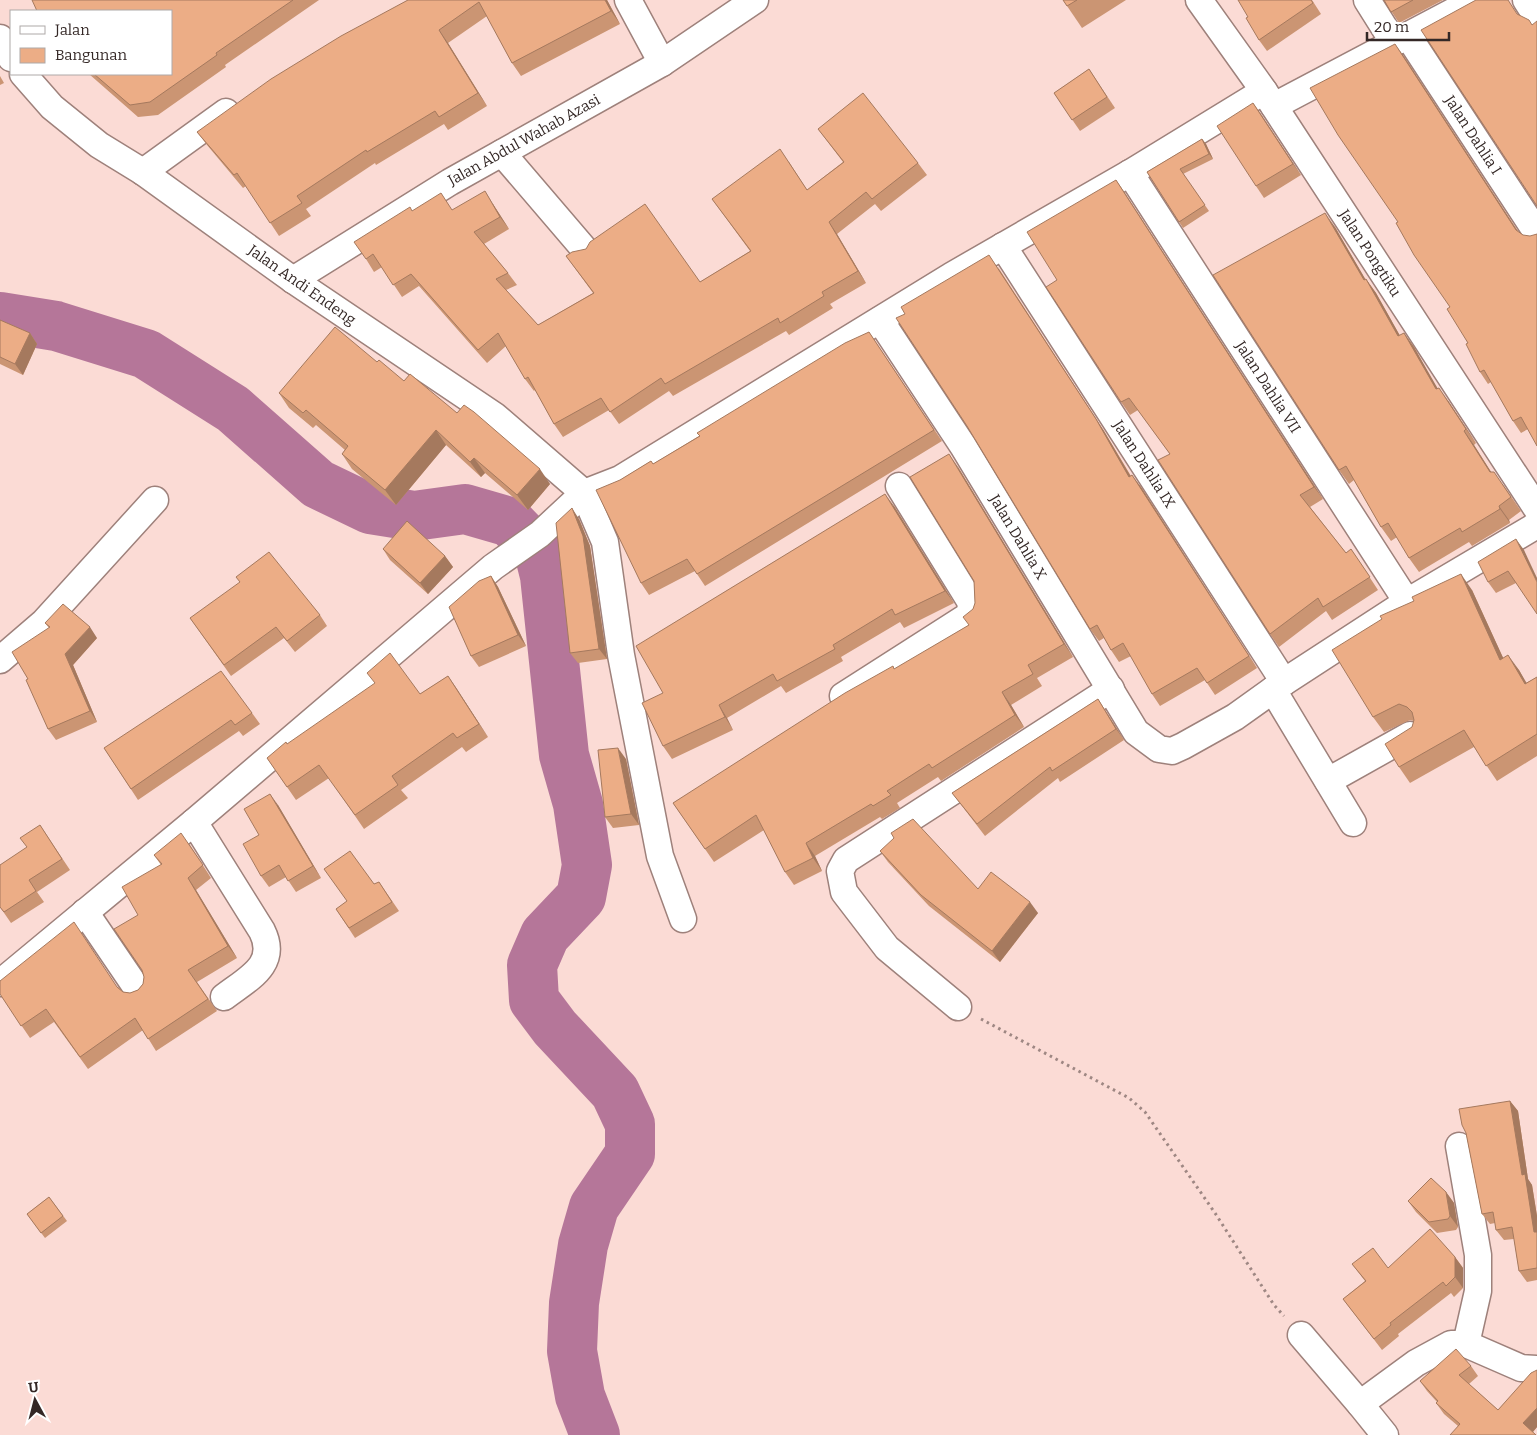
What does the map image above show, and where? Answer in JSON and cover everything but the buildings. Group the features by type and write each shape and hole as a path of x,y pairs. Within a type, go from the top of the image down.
{"street":[{"path":"628,0 662,63"},
{"name":"Jalan Abdul Wahab Azasi","path":"293,280 450,182 662,63 755,0"},
{"name":"Jalan Pongtiku","path":"1198,0 1269,98 1537,509"},
{"name":"Jalan Dahlia I","path":"1367,0 1401,40 1537,233"},
{"path":"0,983 194,822 493,567 540,534 584,493 620,479 1003,246 1130,173 1269,98 1401,40 1475,0"},
{"path":"1526,0 1537,17"},
{"path":"0,38 10,56"},
{"name":"Jalan Andi Endeng","path":"25,75 52,107 99,145 143,172 293,280 495,416 584,493"},
{"path":"143,172 248,96"},
{"path":"502,153 585,250"},
{"name":"Jalan Dahlia VII","path":"1130,173 1407,602"},
{"name":"Jalan Dahlia IX","path":"1003,246 1278,686 1352,823"},
{"name":"Jalan Dahlia X","path":"880,320 963,446 1136,732 1159,749 1172,751 1235,718 1278,686"},
{"path":"826,707 969,614 970,601 891,491 963,446"},
{"path":"584,493 605,542 621,654 652,817 660,856 682,920"},
{"path":"0,660 44,622 155,500"},
{"path":"1278,686 1407,602 1537,526"},
{"path":"621,654 647,639"},
{"path":"958,1007 887,948 844,892 840,871 846,860 1111,689"},
{"path":"1328,781 1410,735"},
{"path":"652,817 677,801"},
{"path":"194,822 262,931 268,947 262,967 224,997"},
{"path":"85,912 138,990"},
{"path":"1459,1146 1478,1255 1478,1291 1466,1344"},
{"path":"1301,1335 1385,1435"},
{"path":"1360,1404 1416,1363 1451,1344 1466,1344 1521,1368 1537,1369"}],"path":[{"path":"958,1007 1128,1098 1146,1112 1215,1213 1274,1305 1301,1335"}],"waterway":[{"path":"0,317 56,326 146,354 233,409 318,484 370,509 414,516 465,509 510,522 539,552 545,576 564,755 578,804 587,865 581,897 545,935 532,965 534,1000 555,1028 615,1092 630,1124 630,1154 594,1207 583,1245 574,1303 572,1351 580,1396 595,1435"}]}
